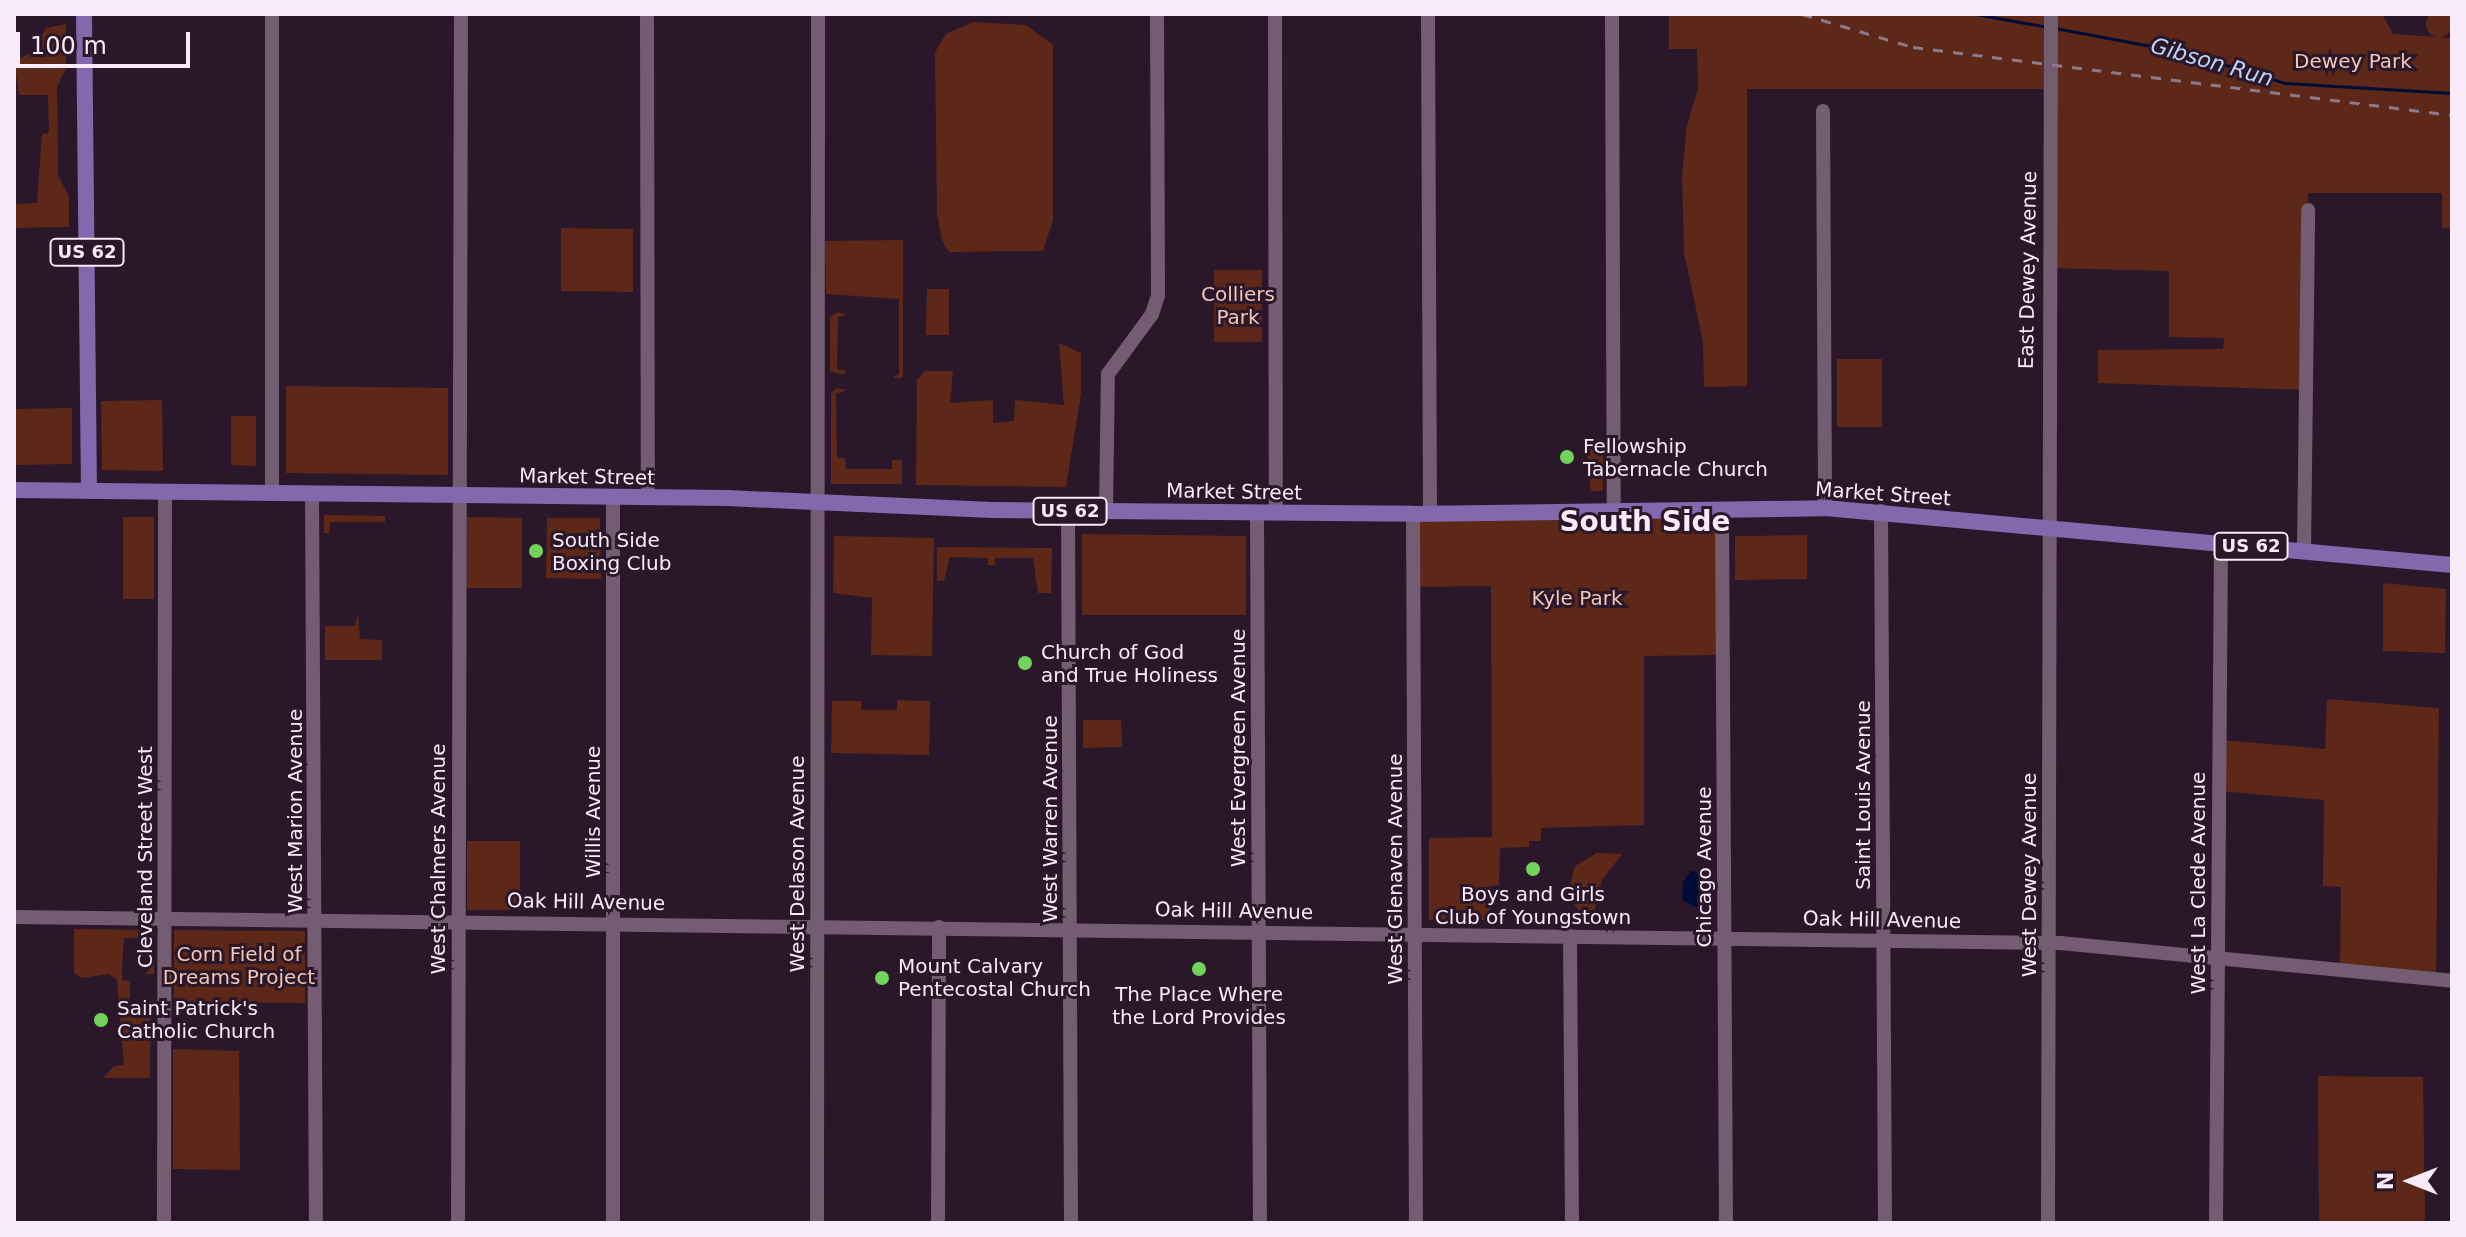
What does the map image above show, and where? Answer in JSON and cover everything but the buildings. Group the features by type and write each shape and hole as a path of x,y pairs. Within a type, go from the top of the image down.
{"main road":[{"name":"US 62","path":"84,14 89,491"},
{"name":"Market Street","path":"14,490 648,498 817,505 1257,513 1422,514 1825,508 2452,565"}],"street":[{"path":"272,14 272,494"},
{"name":"West Chalmers Avenue","path":"458,1223 461,14"},
{"path":"647,14 648,498"},
{"name":"West Delason Avenue","path":"817,1223 818,14"},
{"path":"1106,511 1106,385 1113,364 1152,314 1158,295 1157,14"},
{"path":"1275,14 1276,513"},
{"name":"West Glenaven Avenue","path":"1416,1223 1415,933 1428,14"},
{"path":"1612,14 1614,511"},
{"name":"East Dewey Avenue","path":"2050,527 2051,14"},
{"path":"1823,111 1825,508"},
{"path":"2304,551 2308,210"},
{"name":"Cleveland Street West","path":"164,1223 165,491"},
{"name":"West Marion Avenue","path":"312,494 316,1223"},
{"name":"Willis Avenue","path":"613,498 613,1223"},
{"name":"Chicago Avenue","path":"1722,510 1726,1223"},
{"name":"West Warren Avenue","path":"1068,511 1071,1223"},
{"name":"Saint Louis Avenue","path":"1881,511 1885,1223"},
{"name":"West Evergreen Avenue","path":"1257,513 1260,1223"},
{"name":"West Dewey Avenue","path":"2048,1223 2050,527"},
{"name":"West La Clede Avenue","path":"2216,1223 2221,543"},
{"name":"Oak Hill Avenue","path":"14,917 613,922 2049,943 2452,981"},
{"path":"938,1223 939,927"},
{"path":"1570,936 1572,1223"}],"green space":[{"path":"2439,11 2448,15 2452,24 2448,33 2439,37 2430,33 2426,24 2430,15"},
{"name":"Dewey Park","path":"1669,14 2383,16 2393,34 2452,38 2452,228 2442,228 2442,193 2308,193 2306,390 2098,383 2098,350 2223,349 2224,338 2169,337 2169,271 2048,268 2050,89 1747,89 1747,386 1704,387 1703,342 1684,252 1682,175 1687,125 1698,89 1697,49 1669,49"},
{"path":"973,22 1026,25 1053,45 1053,220 1043,251 949,252 942,241 937,213 935,52 946,34"},
{"path":"66,24 66,68 57,87 58,175 69,197 69,227 14,228 14,204 37,203 42,134 49,133 48,95 19,95 14,61 31,53 46,28"},
{"path":"561,228 633,229 633,292 561,291"},
{"path":"903,240 903,378 892,378 899,374 899,299 826,294 825,241"},
{"name":"Colliers Park","path":"1214,270 1262,270 1262,342 1214,342"},
{"path":"927,289 949,289 949,335 926,335"},
{"path":"838,312 847,315 838,317 837,370 846,370 844,375 830,371 830,317"},
{"path":"1059,343 1081,353 1081,394 1066,487 916,485 917,380 925,371 953,371 950,403 993,400 993,423 1014,421 1015,400 1064,405"},
{"path":"1837,359 1882,359 1882,427 1837,427"},
{"path":"286,386 448,388 448,475 286,473"},
{"path":"836,388 846,390 836,394 837,458 845,458 846,469 892,469 892,460 902,460 902,484 831,484 831,393"},
{"path":"162,400 163,471 102,470 101,401"},
{"path":"72,408 72,464 14,465 14,409"},
{"path":"231,416 256,416 256,466 231,465"},
{"path":"1591,439 1603,439 1603,491 1591,491 1586,448"},
{"name":"Kyle Park","path":"1722,510 1723,655 1644,656 1644,825 1541,828 1541,841 1529,841 1529,847 1500,848 1499,885 1490,886 1490,920 1429,920 1429,838 1492,837 1491,586 1413,587 1413,514"},
{"path":"324,515 385,516 385,522 330,522 329,533 324,533"},
{"path":"123,517 154,517 154,599 123,599"},
{"path":"467,517 522,518 522,588 467,588"},
{"path":"547,518 600,518 601,579 546,578"},
{"path":"1082,534 1246,536 1246,615 1082,615"},
{"path":"1807,535 1807,579 1735,580 1735,536"},
{"path":"834,536 934,538 932,656 871,655 872,598 833,593"},
{"path":"937,547 1052,548 1051,593 1038,593 1033,558 995,558 995,565 988,565 988,558 950,557 944,581 937,581"},
{"path":"2383,583 2446,589 2445,653 2383,651"},
{"path":"358,613 360,639 382,640 382,660 325,660 325,626 355,626"},
{"path":"2327,699 2439,708 2436,979 2340,970 2341,887 2323,886 2324,800 2219,791 2220,740 2325,749"},
{"path":"897,700 930,701 929,755 831,753 832,701 861,701 861,710 897,710"},
{"path":"1083,720 1121,720 1122,747 1083,748"},
{"path":"467,841 520,841 520,910 467,910"},
{"path":"1597,853 1622,854 1602,880 1591,925 1573,903 1570,884 1575,866"},
{"path":"74,929 154,930 154,974 144,974 149,971 145,938 124,938 122,968 122,980 130,981 130,1005 151,1005 150,1078 103,1078 114,1066 124,1065 117,980 109,974 81,978 74,973"},
{"name":"Corn Field of Dreams Project","path":"174,930 305,931 305,1003 174,1002"},
{"path":"173,1049 239,1051 240,1170 173,1169"},
{"path":"2318,1076 2423,1077 2425,1223 2319,1223"}],"water":[{"path":"1691,871 1699,872 1705,888 1699,909 1682,900 1683,882"}],"waterway":[{"name":"Gibson Run","path":"1975,14 2048,27"},
{"name":"Gibson Run","path":"2055,28 2183,52 2285,83 2452,93"}],"railway":[{"path":"1802,14 1913,47 2452,115"}],"place":[{"name":"Fellowship Tabernacle Church","path":"1567,457"},
{"name":"South Side Boxing Club","path":"536,551"},
{"name":"Church of God and True Holiness","path":"1025,663"},
{"name":"Boys and Girls Club of Youngstown","path":"1533,869"},
{"name":"The Place Where the Lord Provides","path":"1199,969"},
{"name":"Mount Calvary Pentecostal Church","path":"882,978"},
{"name":"Saint Patrick's Catholic Church","path":"101,1020"}],"district":[{"name":"South Side","path":"1645,522"}]}
